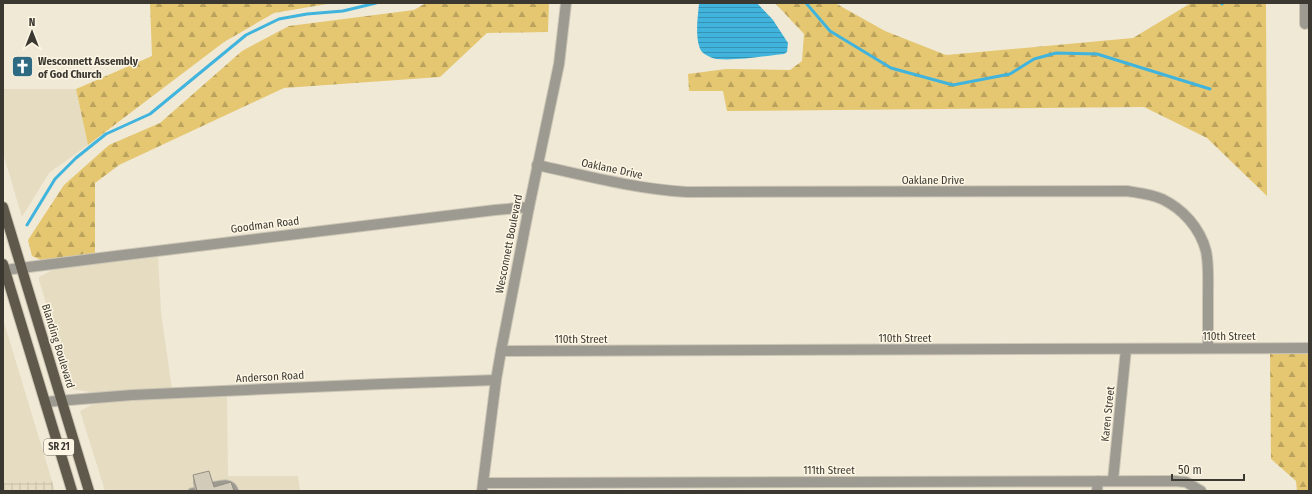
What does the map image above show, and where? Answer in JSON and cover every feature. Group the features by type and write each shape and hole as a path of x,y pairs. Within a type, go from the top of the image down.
{"main road":[{"name":"Blanding Boulevard","path":"3,207 89,491"},
{"name":"SR 21","path":"4,267 72,491"}],"street":[{"name":"Wesconnett Boulevard","path":"483,487 496,380 537,166 559,64 566,3"},
{"path":"1305,3 1305,24"},
{"name":"Oaklane Drive","path":"537,166 665,191 1127,191 1147,194 1161,198 1174,205 1193,224 1201,236 1206,251 1208,265 1208,348"},
{"name":"Goodman Road","path":"4,267 22,269 162,250 529,207"},
{"name":"110th Street","path":"501,351 1309,348"},
{"name":"Karen Street","path":"1113,480 1126,349"},
{"name":"Anderson Road","path":"45,402 140,395 496,380"},
{"name":"111th Street","path":"483,487 1098,486 1113,480 1186,482 1201,491"}],"lane":[{"path":"211,485 222,482 229,483 234,486 236,491"}],"shaded area":[{"path":"3,89 76,89 88,145 49,173 22,217 3,153"},
{"path":"158,255 161,312 172,390 97,393 72,389 39,277 56,268"},
{"path":"3,319 52,481 3,483"},
{"path":"227,395 228,476 298,476 300,491 105,491 80,411 99,401"},
{"path":"52,481 55,491 3,491 3,483"}],"green space":[{"path":"150,3 333,3 274,13 224,42 88,145 76,89 152,56"},
{"path":"426,3 549,3 548,32 487,33 440,77 284,88 119,165 95,183 95,254 41,260 32,256 28,240 64,185 109,145 160,123 242,51 289,26 414,10"},
{"path":"775,3 835,3 885,31 946,55 1133,38 1191,3 1266,3 1267,196 1207,138 1144,107 727,111 723,91 689,91 688,74 726,69 790,70 802,61 804,34"},
{"path":"1270,353 1309,354 1309,491 1297,491 1296,481 1271,459"}],"water":[{"path":"699,3 757,3 773,20 788,43 787,52 784,54 733,59 716,59 707,55 702,52 698,42 697,28"}],"building":[{"path":"209,471 214,487 231,482 234,491 197,491 193,475"}],"waterway":[{"path":"27,225 55,179 76,158 106,134 150,114 246,35 279,19 307,14 343,11 376,3"},
{"path":"806,3 830,31 891,68 953,85 1010,74 1034,59 1056,53 1097,54 1210,89"}],"place":[{"name":"Wesconnett Assembly of God Church","path":"23,67"}]}
